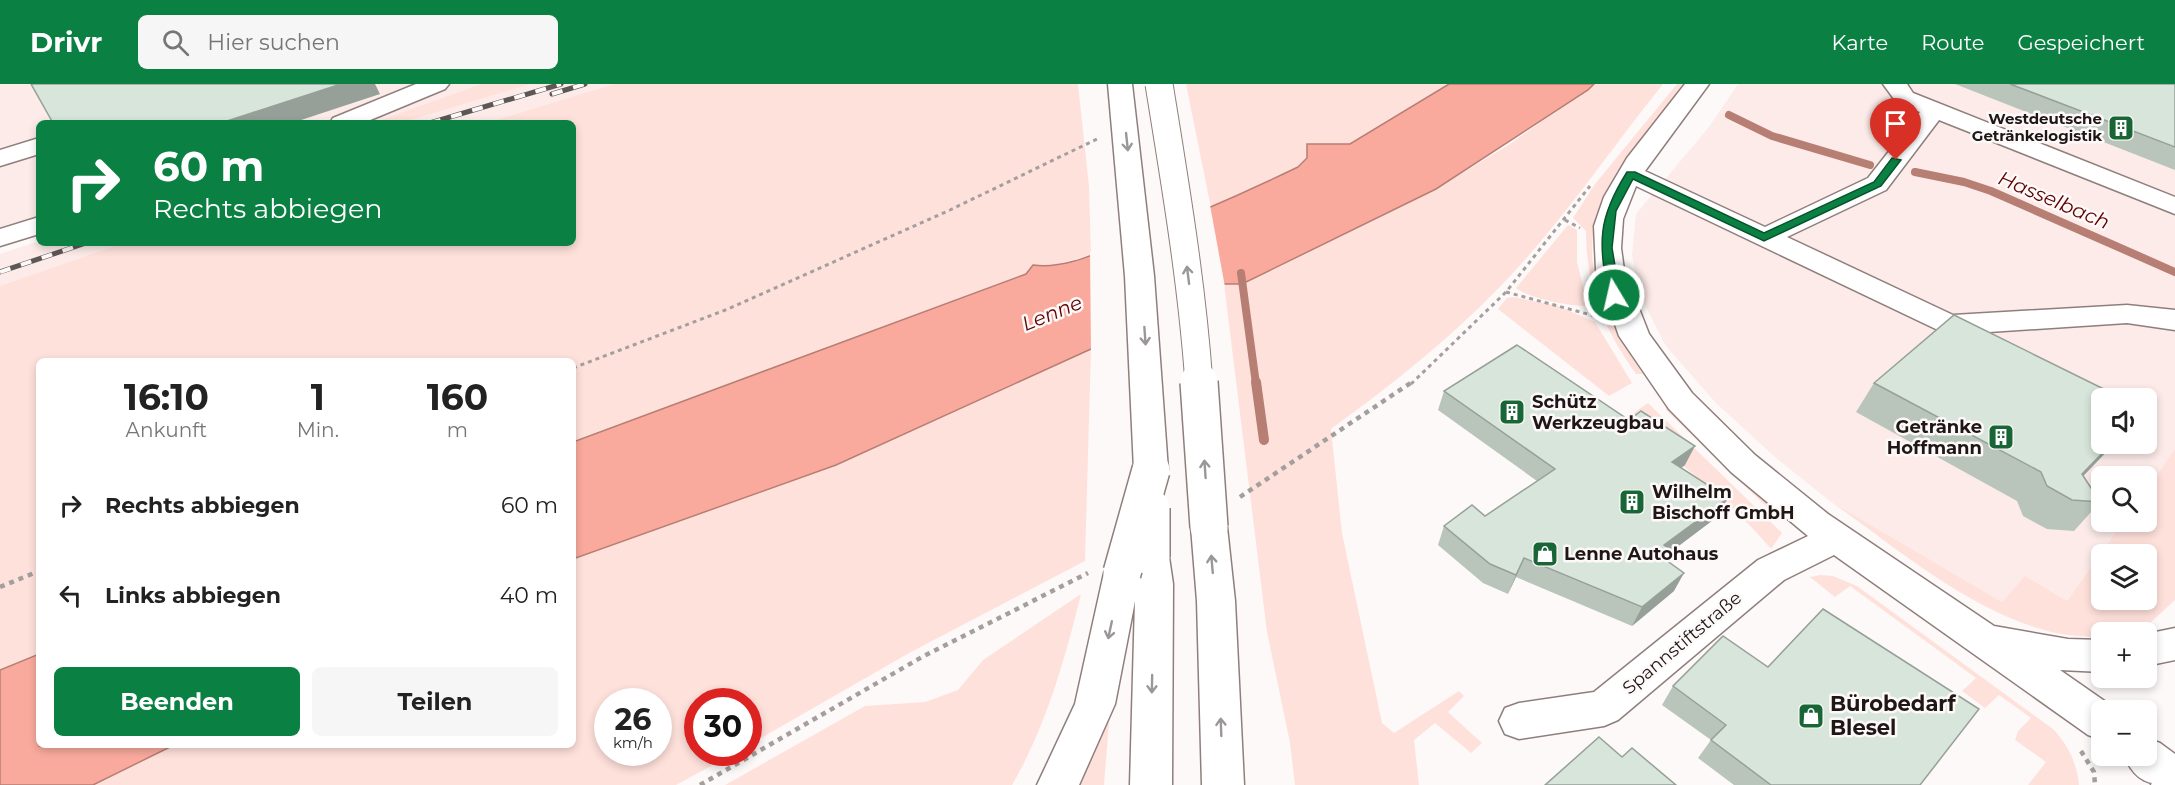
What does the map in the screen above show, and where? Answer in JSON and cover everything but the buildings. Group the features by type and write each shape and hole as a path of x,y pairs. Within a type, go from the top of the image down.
{"main road":[{"path":"349,120 437,84"},
{"path":"1058,785 1095,704 1137,565 1150,470 1146,355 1139,261 1120,84"},
{"path":"1159,84 1178,200 1196,337 1216,601 1223,785"},
{"path":"1697,84 1631,174 1611,211 1606,248 1614,295 1635,339 1667,386 1702,423 1757,474 1836,538 2091,714"},
{"path":"1895,84 1905,99 2175,206"},
{"path":"1764,238 1877,184 1934,110"},
{"path":"0,158 36,147"},
{"path":"1631,174 2012,355"},
{"path":"0,238 36,226"},
{"path":"1950,326 2127,314 2175,320"},
{"name":"Spannstiftstraße","path":"1520,721 1604,708 1771,570 1836,538"},
{"path":"1137,565 1154,584 1151,785"},
{"path":"1982,640 2068,656 2091,656"},
{"path":"2157,648 2175,644"}],"path":[{"path":"576,367 728,309 950,210 1100,138"},
{"path":"1506,292 1596,317"},
{"path":"0,586 36,573"}],"shaded area":[{"path":"0,84 481,84 380,120 36,120 36,233 0,244"},
{"path":"481,84 531,84 411,120 380,120"},
{"path":"531,84 614,84 496,120 411,120"},
{"path":"614,84 1078,84 1089,186 1091,255 1047,267 1033,265 1026,274 576,441 576,358 36,358 36,655 0,670 0,286 114,246 576,246 576,120 496,120"},
{"path":"1186,84 1449,84 1350,144 1307,144 1307,158 1298,167 1211,208"},
{"path":"1593,84 1663,84 1564,213 1508,279 1436,347 1331,429 1342,533 1382,723 1394,733 1459,691 1464,696 1448,712 1482,743 1471,753 1435,723 1414,740 1419,785 1295,785 1290,743 1267,632 1224,284 1242,284 1436,189 1510,144"},
{"path":"1677,84 1684,84 1628,158 1608,190 1596,221 1592,253 1598,287 1614,327 1643,374 1636,374 1615,340 1599,306 1589,270 1586,231 1573,218 1595,184"},
{"path":"1738,84 2175,84 2175,449 2157,475 2157,466 2091,466 2091,532 2116,532 2107,544 2091,544 2091,567 2067,601 2002,602 1830,501 1775,457 1716,403 1666,346 1640,296 1632,255 1636,214 1709,127"},
{"path":"1568,225 1577,230 1577,262 1588,306 1550,301 1516,288"},
{"path":"36,242 36,246 114,246 0,286 0,254"},
{"path":"1513,297 1558,306 1595,322 1632,383 1609,396 1498,309 1507,298"},
{"path":"1091,349 1085,561 911,652 762,738 762,688 684,688 684,766 711,766 676,785 93,785 168,748 576,748 576,558"},
{"path":"1648,403 1782,533 1771,549 1723,499 1672,458 1633,431 1536,478"},
{"path":"1671,407 1776,509 1782,518 1777,517 1665,409"},
{"path":"2175,449 2175,600 2151,622 2091,622 2091,637 2051,632 1991,609 1935,577 1830,501 2002,602 2025,576 2067,601 2091,567 2091,610 2157,610 2157,544 2107,544 2116,532 2157,532 2157,475"},
{"path":"1833,576 1857,586 2053,729 2071,755 2079,785 2028,785 2046,762 2015,740 2018,731 2031,718 1999,695 1985,708 1962,691 1976,678 1850,586 1835,597 1810,577"},
{"path":"1081,594 1045,716 1012,785 725,785 865,706 925,702 958,690 983,660"},
{"path":"1111,697 1104,785 1078,785 1083,775"}],"water":[{"name":"Lenne","path":"1449,84 1594,84 1436,189 1242,284 1224,284 1091,349 836,465 576,558 576,441 1026,274 1033,265 1058,265 1070,262 1172,223 1298,167 1307,158 1307,144 1350,144"},
{"path":"36,655 36,748 168,748 93,785 0,785 0,670"}],"pier":[{"path":"1210,205 1225,287 1091,353 1090,252"}],"waterway":[{"name":"Hasselbach","path":"1729,115 1772,136 1870,165"},
{"name":"Hasselbach","path":"1915,172 1964,182 1991,191 2175,272"},
{"path":"1241,273 1256,384"},
{"path":"1256,382 1264,440"}],"railway":[{"path":"440,120 561,84"},
{"path":"552,94 585,84"},
{"path":"0,272 77,246"}],"place":[{"name":"Westdeutsche Getränkelogistik","path":"2121,128"},
{"name":"Schütz Werkzeugbau","path":"1512,412"},
{"name":"Getränke Hoffmann","path":"2001,437"},
{"name":"Wilhelm Bischoff GmbH","path":"1632,502"},
{"name":"Lenne Autohaus","path":"1545,554"},
{"name":"Bürobedarf Blesel","path":"1811,716"}],"route":[{"path":"1614,295 1606,248 1611,211 1631,174 1764,238 1877,184 1896,160"}]}
